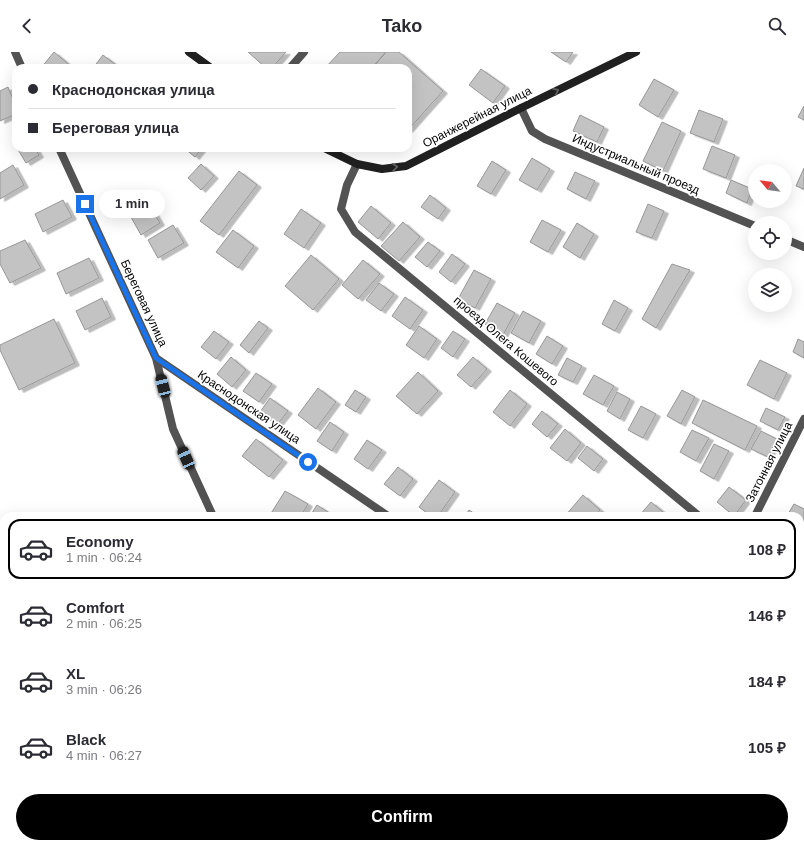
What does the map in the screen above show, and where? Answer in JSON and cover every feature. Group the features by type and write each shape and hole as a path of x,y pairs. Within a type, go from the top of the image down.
{"main road":[{"path":"189,52 206,64"},
{"name":"Оранжерейная улица","path":"332,152 357,164 382,169 406,166 636,52"}],"street":[{"path":"15,52 20,64"},
{"path":"294,64 304,52"},
{"name":"Индустриальный проезд","path":"521,108 532,131 545,139 748,223"},
{"name":"Береговая улица","path":"61,152 156,358 173,429 211,512"},
{"name":"проезд Олега Кошевого","path":"357,164 347,185 341,209 356,232 694,512"},
{"path":"792,242 804,246"},
{"name":"Краснодонская улица","path":"156,358 382,512"},
{"name":"Затонная улица","path":"757,512 804,419"}],"building":[{"path":"54,52 68,64 44,64"},
{"path":"248,52 286,52 276,64 262,64"},
{"path":"340,52 386,52 376,64 329,64"},
{"path":"386,52 399,52 443,91 412,126 412,64 376,64"},
{"path":"551,52 573,52 566,62"},
{"path":"103,55 115,64 96,64"},
{"path":"481,69 505,86 493,103 469,85"},
{"path":"654,79 674,90 658,117 639,105"},
{"path":"8,87 12,96 12,116 0,121 0,91"},
{"path":"804,106 804,120 798,117"},
{"path":"699,110 723,119 714,142 690,133"},
{"path":"580,115 604,127 597,142 573,131"},
{"path":"662,122 681,131 663,171 643,161"},
{"path":"712,146 735,155 726,178 703,169"},
{"path":"19,152 37,152 39,155 26,163"},
{"path":"189,152 199,152 195,157"},
{"path":"532,158 550,169 537,190 519,180"},
{"path":"492,161 506,170 491,194 477,186"},
{"path":"201,164 214,176 201,190 188,178"},
{"path":"13,165 24,185 0,199 0,173"},
{"path":"804,168 804,189 796,186"},
{"path":"239,171 257,185 219,235 200,221"},
{"path":"575,172 595,181 586,199 567,189"},
{"path":"731,180 748,187 747,203 726,193"},
{"path":"430,195 446,208 438,219 421,207"},
{"path":"146,199 160,223 141,235 127,210"},
{"path":"63,200 72,217 43,232 35,214"},
{"path":"648,204 664,211 652,238 636,232"},
{"path":"371,206 391,223 378,239 358,222"},
{"path":"301,209 321,223 304,248 284,234"},
{"path":"542,220 561,230 548,252 530,242"},
{"path":"403,222 420,237 399,261 381,246"},
{"path":"577,223 594,234 580,258 563,247"},
{"path":"173,225 184,243 158,258 148,240"},
{"path":"233,230 254,246 238,268 216,252"},
{"path":"25,240 41,268 10,283 0,264 0,251"},
{"path":"428,242 440,251 427,267 415,257"},
{"path":"452,254 465,264 451,282 439,272"},
{"path":"311,255 339,279 313,310 285,286"},
{"path":"89,258 99,278 66,294 57,273"},
{"path":"363,260 380,274 358,299 342,285"},
{"path":"672,264 690,270 656,328 642,319"},
{"path":"474,270 491,279 475,308 458,299"},
{"path":"379,283 394,294 381,311 366,300"},
{"path":"405,297 423,310 410,329 392,316"},
{"path":"102,298 111,317 85,330 76,311"},
{"path":"614,300 628,308 615,331 602,324"},
{"path":"497,303 515,313 503,335 485,324"},
{"path":"523,311 541,321 529,343 511,333"},
{"path":"54,319 75,363 19,390 0,350 0,345"},
{"path":"259,321 268,328 249,353 240,345"},
{"path":"419,326 437,339 424,358 406,345"},
{"path":"214,331 229,342 216,359 201,347"},
{"path":"453,331 465,339 453,357 441,348"},
{"path":"547,336 563,346 552,364 536,354"},
{"path":"798,339 804,342 804,358 793,352"},
{"path":"231,357 246,370 232,387 217,374"},
{"path":"473,357 487,369 471,387 457,375"},
{"path":"567,358 582,366 573,382 558,375"},
{"path":"760,360 787,373 774,399 747,385"},
{"path":"418,372 438,391 417,414 396,396"},
{"path":"256,373 272,384 259,402 243,391"},
{"path":"594,375 614,386 603,405 583,394"},
{"path":"318,388 336,402 316,429 298,415"},
{"path":"355,390 366,397 356,412 345,405"},
{"path":"510,390 527,404 510,426 493,412"},
{"path":"682,390 695,397 681,424 667,416"},
{"path":"617,392 630,399 620,419 607,411"},
{"path":"270,398 288,411 277,425 260,412"},
{"path":"703,400 757,426 745,450 692,423"},
{"path":"641,406 656,414 643,438 628,430"},
{"path":"766,408 785,417 778,430 760,421"},
{"path":"542,411 558,424 547,437 532,424"},
{"path":"330,422 344,432 332,451 317,441"},
{"path":"565,429 581,443 567,461 550,448"},
{"path":"692,430 709,438 696,461 680,452"},
{"path":"761,431 777,439 768,457 751,449"},
{"path":"256,439 283,460 269,477 242,456"},
{"path":"367,440 382,450 368,469 354,459"},
{"path":"714,444 729,451 714,479 700,471"},
{"path":"587,446 603,459 594,471 578,458"},
{"path":"398,467 413,479 400,496 384,484"},
{"path":"439,480 455,492 441,512 426,512 419,507"},
{"path":"729,487 746,500 737,512 729,512 717,502"},
{"path":"285,491 308,504 303,512 272,512"},
{"path":"583,495 600,510 598,512 568,512"},
{"path":"651,502 663,512 642,512"},
{"path":"794,504 804,509 804,512 789,512"},
{"path":"317,505 328,512 313,512"}],"route":[{"path":"85,204 156,358 308,462"}]}
